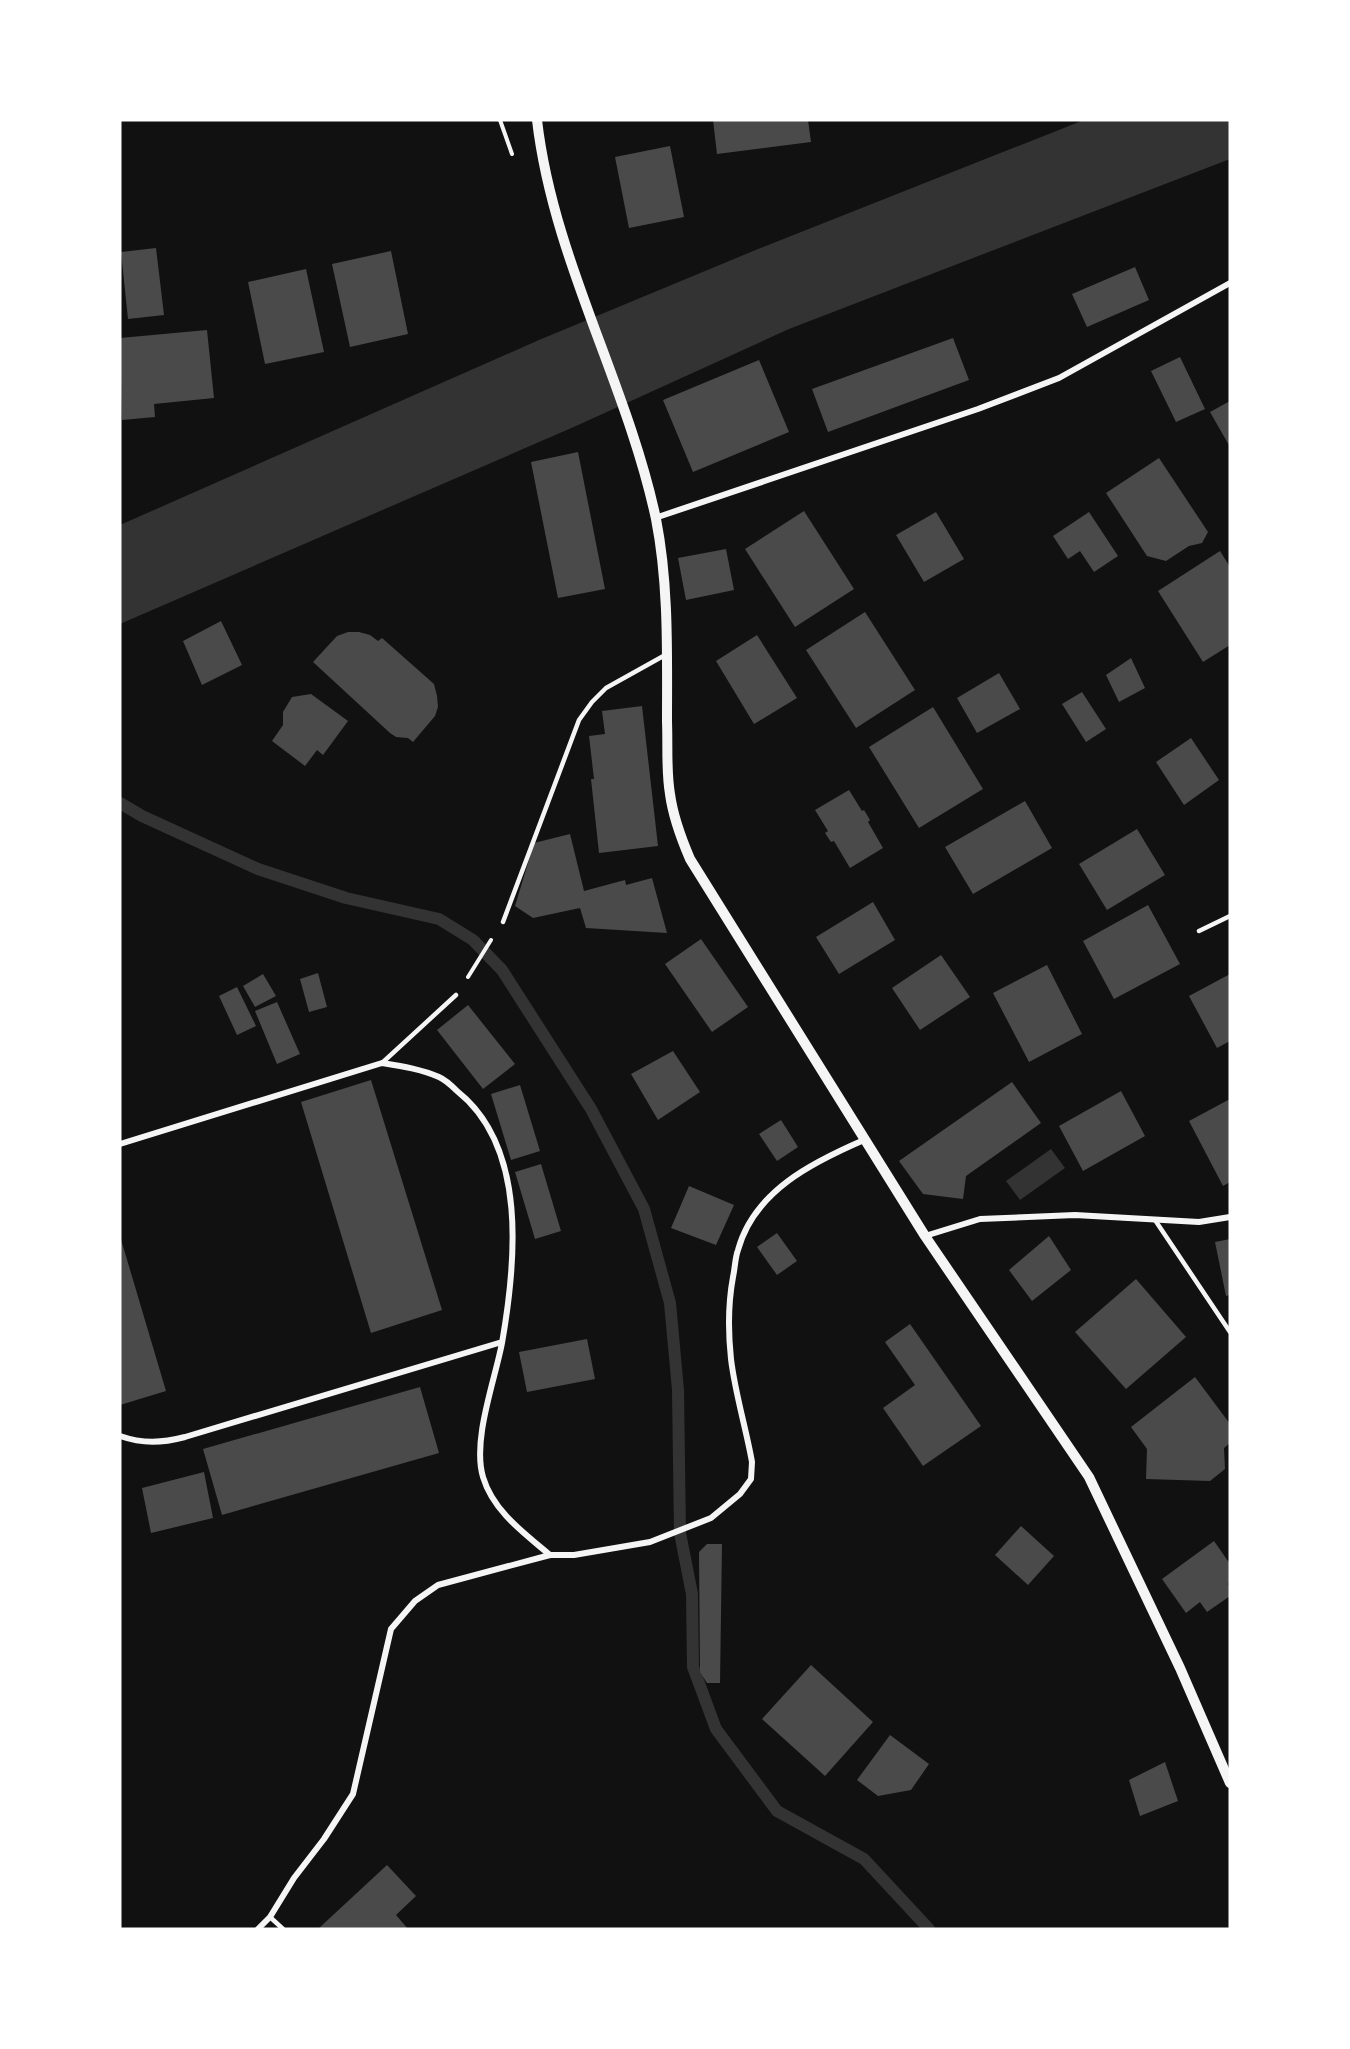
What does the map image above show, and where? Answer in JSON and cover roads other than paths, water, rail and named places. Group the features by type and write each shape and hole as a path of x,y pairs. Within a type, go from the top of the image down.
{"street":[{"path":"537,120 559,227 630,427 656,518 663,556 670,794 678,829 690,859 925,1236 1089,1477 1180,1668 1230,1784"},
{"path":"656,518 978,409 1059,378 1230,283"},
{"path":"120,1144 366,1066 382,1063 408,1067 441,1078 471,1101 489,1126 505,1166 512,1212 513,1253 502,1342 482,1429 482,1474 489,1494 502,1512 550,1555"},
{"path":"258,1929 270,1917 294,1878 324,1839 353,1794 391,1629 415,1600 438,1585 550,1555 574,1556 650,1542 711,1518 740,1494 751,1479 752,1462 731,1361 728,1323 738,1248 754,1214 776,1191 825,1157 864,1140"},
{"path":"925,1236 980,1219 1075,1215 1199,1222 1230,1217"},
{"path":"120,1436 137,1442 161,1443 502,1342"}],"lane":[{"path":"503,922 579,720 606,688 667,654"},
{"path":"1199,931 1230,916"},
{"path":"382,1063 456,995"},
{"path":"1155,1220 1230,1332"},
{"path":"270,1917 283,1929"}],"waterway":[{"path":"120,803 142,816 258,869 346,898 439,919 473,940 502,970 591,1109 644,1209 670,1303 678,1390 680,1533 692,1594 693,1667 716,1729 777,1811 864,1859 929,1929"}]}
